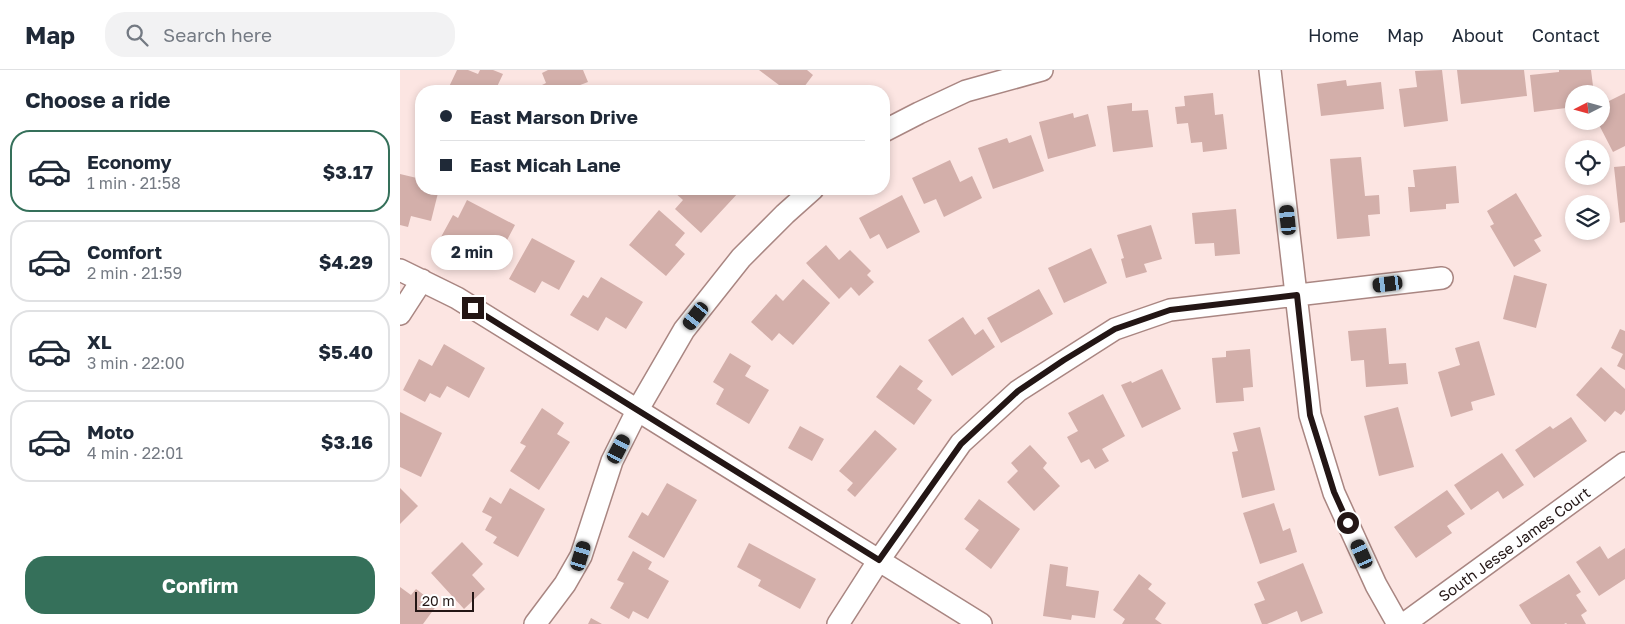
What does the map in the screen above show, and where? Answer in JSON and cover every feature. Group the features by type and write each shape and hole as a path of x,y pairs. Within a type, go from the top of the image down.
{"street":[{"path":"890,128 919,112 966,91 1042,70"},
{"path":"1270,70 1310,415 1334,492 1376,585 1398,624"},
{"path":"535,624 565,584 581,556 609,470 637,411 684,330 736,265 785,214 806,195"},
{"path":"400,270 457,298 981,624"},
{"path":"838,624 879,560 961,444 1018,391 1115,329 1170,310 1442,278"},
{"path":"400,314 422,280"},
{"name":"South Jesse James Court","path":"1404,624 1625,463"}],"building":[{"path":"457,70 468,70 478,74 480,70 493,70 503,74 498,85 450,85"},
{"path":"548,70 583,70 588,82 580,85 542,85 546,83 542,73"},
{"path":"759,70 807,70 813,75 806,85 779,85"},
{"path":"1442,70 1448,121 1404,127 1399,89 1417,87 1415,71"},
{"path":"1457,70 1524,70 1527,96 1461,104"},
{"path":"1559,70 1591,70 1593,85 1565,85 1565,108 1534,112 1530,75 1559,72"},
{"path":"1346,80 1347,86 1381,82 1384,109 1321,116 1317,84"},
{"path":"1213,93 1215,115 1223,114 1227,149 1203,152 1202,142 1191,143 1188,123 1177,124 1175,107 1185,106 1184,96"},
{"path":"1625,93 1625,146 1613,152 1610,146 1610,140 1607,140 1602,130 1610,130 1610,100"},
{"path":"1132,103 1132,111 1148,110 1153,147 1113,152 1107,106"},
{"path":"1073,113 1074,118 1088,114 1096,146 1048,159 1039,122"},
{"path":"1031,135 1044,171 993,189 978,148 1007,138 1009,143"},
{"path":"1361,157 1365,196 1379,195 1380,214 1368,215 1370,236 1337,239 1330,159"},
{"path":"950,160 960,182 972,176 982,198 944,217 936,199 924,204 912,178"},
{"path":"1456,166 1459,203 1446,204 1446,209 1410,212 1408,187 1415,187 1413,170"},
{"path":"1625,166 1625,222 1620,223 1614,167"},
{"path":"400,174 415,178 415,195 438,195 431,221 411,216 408,227 400,225"},
{"path":"1516,193 1542,236 1534,240 1541,251 1514,267 1490,226 1494,224 1487,211"},
{"path":"677,195 736,195 701,233 675,209 683,200"},
{"path":"902,195 920,232 887,249 879,234 870,239 859,218"},
{"path":"467,200 515,225 498,257 472,243 468,251 441,237 453,215 458,218"},
{"path":"1236,209 1240,254 1215,256 1214,243 1195,244 1192,213"},
{"path":"659,210 685,233 675,245 685,254 666,276 629,245"},
{"path":"1151,225 1162,259 1144,264 1147,272 1126,278 1121,259 1124,258 1117,235"},
{"path":"532,238 575,261 559,290 542,281 535,293 509,279"},
{"path":"826,245 839,260 850,250 871,271 867,275 874,282 859,296 851,287 839,299 806,263"},
{"path":"1091,248 1107,283 1064,303 1048,268"},
{"path":"1514,275 1547,284 1536,328 1503,319"},
{"path":"601,277 643,302 626,329 606,317 598,331 570,315 583,295 588,298"},
{"path":"803,279 830,303 793,345 779,333 772,341 751,322 776,294 783,301"},
{"path":"1039,289 1053,314 1001,343 987,318"},
{"path":"963,317 975,335 983,329 995,347 952,376 928,340"},
{"path":"1386,328 1389,364 1406,363 1408,384 1366,387 1364,360 1351,361 1348,331"},
{"path":"1620,329 1625,331 1625,370 1617,366 1623,354 1611,348"},
{"path":"1479,341 1495,395 1471,402 1473,410 1451,417 1438,372 1460,365 1455,348"},
{"path":"444,344 485,368 469,398 447,386 440,398 430,393 425,402 403,390 419,359 432,366"},
{"path":"1250,349 1253,387 1243,388 1244,401 1216,403 1212,358 1226,357 1226,351"},
{"path":"730,353 751,366 745,376 769,390 749,424 716,404 724,389 713,382"},
{"path":"900,365 923,381 917,389 932,400 914,425 876,397"},
{"path":"1601,367 1625,389 1625,410 1621,415 1615,411 1605,422 1576,395"},
{"path":"1162,369 1181,409 1142,428 1121,385 1131,381 1132,383"},
{"path":"1103,394 1125,436 1102,449 1109,461 1095,469 1089,459 1081,463 1067,437 1078,431 1068,413"},
{"path":"1398,407 1414,467 1379,476 1364,416"},
{"path":"542,408 564,423 557,434 570,442 539,490 510,471 526,446 520,443"},
{"path":"400,412 442,433 421,477 400,467"},
{"path":"1571,417 1587,441 1534,478 1515,450 1550,426 1553,429"},
{"path":"800,426 824,439 812,461 788,448"},
{"path":"1260,427 1275,490 1242,498 1232,452 1238,451 1233,433"},
{"path":"875,430 897,449 855,497 847,490 853,483 839,471"},
{"path":"1030,445 1047,463 1043,468 1060,486 1034,511 1007,482 1018,471 1011,463"},
{"path":"1502,453 1524,485 1503,499 1498,491 1471,510 1454,485"},
{"path":"667,483 697,500 664,558 628,537 642,512 648,516"},
{"path":"400,488 418,506 400,524"},
{"path":"510,488 545,509 518,557 493,543 497,537 485,530 492,517 482,512 490,497 501,504"},
{"path":"1447,490 1465,514 1447,526 1452,533 1416,558 1394,527"},
{"path":"979,499 1020,529 991,569 965,549 979,530 964,519"},
{"path":"1274,503 1283,531 1290,528 1297,552 1260,564 1243,513"},
{"path":"462,542 483,564 472,575 485,589 464,609 431,573"},
{"path":"749,543 816,579 800,609 758,586 761,580 737,567"},
{"path":"1600,546 1608,559 1625,548 1625,579 1599,596 1576,562"},
{"path":"633,551 652,562 648,569 669,581 648,619 633,611 629,619 610,608 624,583 617,580"},
{"path":"1303,563 1323,613 1301,622 1297,611 1267,624 1262,624 1254,604 1265,600 1257,582"},
{"path":"1050,564 1068,567 1066,586 1099,591 1095,618 1072,615 1071,620 1043,616"},
{"path":"1139,574 1152,584 1148,589 1166,603 1155,619 1162,624 1122,624 1125,619 1113,610"},
{"path":"1569,574 1581,592 1576,595 1587,611 1581,615 1586,624 1531,624 1519,605"},
{"path":"400,587 411,595 416,589 437,605 423,624 400,624"},
{"path":"591,618 602,624 588,624"}],"route":[{"path":"473,308 879,560 961,444 1018,391 1064,360 1115,329 1170,310 1297,295 1310,415 1334,492 1348,523"}]}
